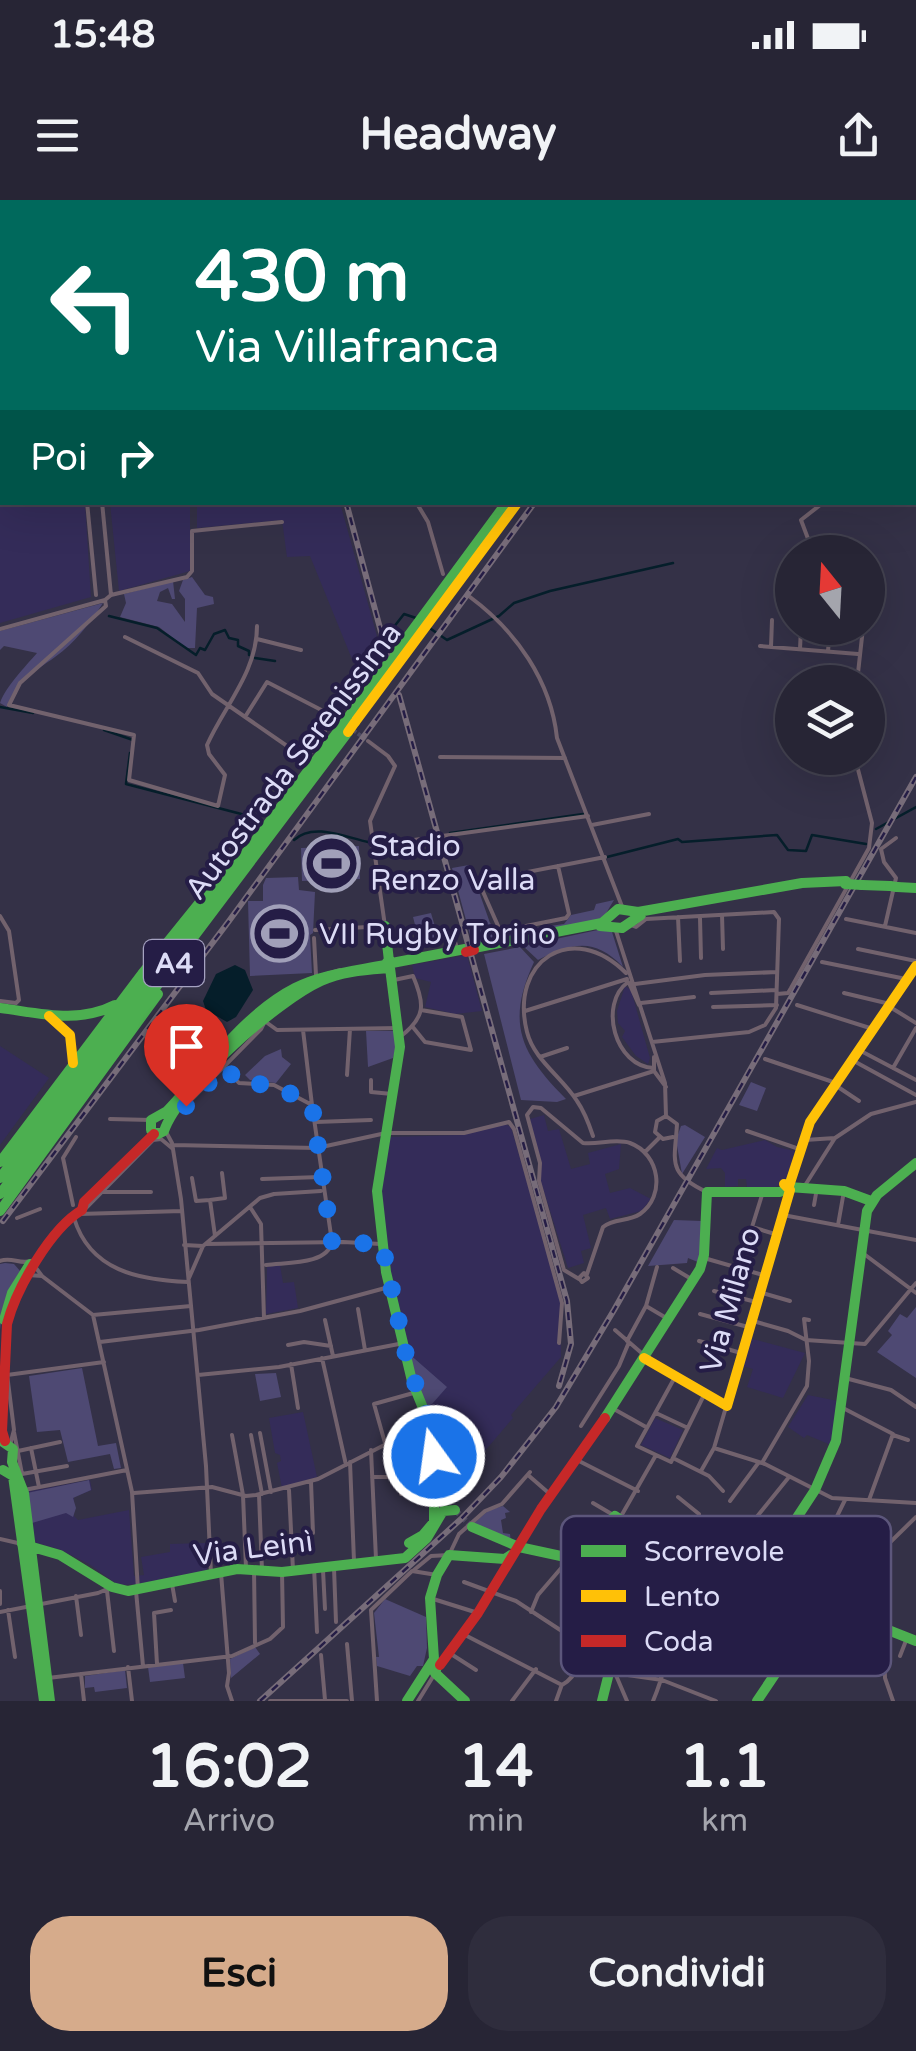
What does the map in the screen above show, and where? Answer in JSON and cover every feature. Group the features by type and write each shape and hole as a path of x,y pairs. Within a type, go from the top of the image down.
{"main road":[{"name":"Autostrada Serenissima","path":"423,623 505,505"},
{"name":"Autostrada Serenissima","path":"0,1178 343,722 516,505"},
{"name":"Autostrada Serenissima","path":"0,1194 195,934 343,722"},
{"path":"0,1006 76,1017 97,1015 116,1005 310,769"},
{"path":"47,1701 9,1452 6,1370 11,1308 30,1268 76,1207 160,1128 275,1006 298,990 319,982 638,912 813,882 916,886"},
{"path":"385,926 399,1032 376,1186 389,1286 416,1392 434,1440 434,1522 412,1547"},
{"path":"0,1212 138,1026 195,934"},
{"name":"Via Milano","path":"727,1406 801,1145 851,1055 916,963"},
{"path":"0,1386 6,1308 30,1268 76,1207 160,1128 167,1111 271,1005 292,989 321,978 390,966"},
{"path":"0,1162 142,974"},
{"path":"0,1006 52,1017 65,1028 71,1035 74,1053 66,1077"},
{"path":"864,1228 872,1201 916,1162"},
{"path":"407,1701 478,1613 506,1561 519,1548 694,1280 704,1258 707,1192 789,1186 844,1191 872,1201"},
{"path":"857,1194 882,1190"},
{"path":"797,1516 834,1448 864,1228 864,1206 857,1194"},
{"path":"644,1357 727,1406"},
{"path":"9,1452 24,1490 26,1545"},
{"path":"412,1547 438,1526 443,1511 454,1510"},
{"path":"472,1526 519,1548 561,1556"},
{"name":"Via Leinì","path":"26,1545 65,1557 106,1588 137,1590 216,1573 287,1571 376,1559 412,1547"},
{"path":"466,1701 436,1665 430,1598 449,1555 506,1561"},
{"path":"602,1701 611,1676"},
{"path":"757,1701 774,1676"}],"street":[{"path":"88,505 96,596 89,604"},
{"path":"102,505 111,595"},
{"path":"418,505 428,522 444,574"},
{"path":"807,535 801,520 820,505"},
{"path":"0,630 187,576 192,572 192,531 282,522"},
{"path":"96,596 105,600"},
{"path":"470,597 495,618 539,674 554,714 557,738 604,858 620,918 627,978 614,998 614,1027 622,1048 644,1067 654,1070"},
{"path":"105,600 106,606 20,683 9,705 134,735 129,780 218,806 225,775 209,754 208,745 230,708 257,639 257,626"},
{"path":"771,647 772,620"},
{"path":"125,637 198,673 209,691 230,708 244,718 306,758 343,722 267,682 244,718"},
{"path":"257,639 301,650"},
{"path":"800,645 800,649"},
{"path":"828,651 829,645"},
{"path":"858,665 860,645"},
{"path":"760,646 858,654"},
{"path":"315,930 385,926 370,821 394,766 388,756 368,741"},
{"path":"440,758 565,759"},
{"path":"711,993 788,993 869,848 872,823 859,775"},
{"path":"592,824 649,814"},
{"path":"372,846 588,816"},
{"path":"885,926 896,878 884,862 881,848 896,838"},
{"path":"558,866 569,914 566,918 502,930 480,885 488,880 558,866 604,858"},
{"path":"620,918 636,927 646,919 722,914 774,912 780,919 776,1004 768,1022 749,1032 653,1044"},
{"path":"722,914 723,949"},
{"path":"0,916 9,931 19,1000 0,1006"},
{"path":"700,916 701,958"},
{"path":"678,917 680,962"},
{"path":"620,918 624,952 666,1088 666,1116"},
{"path":"846,919 916,933"},
{"path":"390,966 457,948 452,933"},
{"path":"314,938 316,975"},
{"name":"Via Milano","path":"858,949 916,963"},
{"path":"593,1136 574,1096 540,1057 530,1039 525,1011 533,974 543,961 560,951 594,950 611,959 627,978 644,1014"},
{"path":"822,962 907,979"},
{"path":"265,1022 277,1030 399,1032 412,1026 423,999 412,976 390,966"},
{"path":"292,989 316,975 359,970"},
{"path":"635,984 705,975 778,972"},
{"path":"525,1011 627,978"},
{"path":"844,994 889,1006 916,1026 893,1068"},
{"path":"641,1003 694,997"},
{"path":"712,1008 776,1004"},
{"path":"798,1005 873,1029"},
{"path":"179,1105 186,1106 224,1067 275,1006"},
{"path":"412,1026 425,1042 471,1050 462,1017 421,1010"},
{"path":"347,1075 350,1029"},
{"path":"264,1265 320,1257 330,1250 332,1242 316,1148 304,1030"},
{"path":"653,1044 654,1070 666,1088"},
{"path":"540,1057 567,1048"},
{"path":"851,1055 915,1077"},
{"path":"851,1055 916,1099"},
{"path":"765,1060 836,1084 860,1101"},
{"path":"224,1067 240,1083 274,1085 312,1105"},
{"path":"644,1067 645,1074"},
{"path":"574,1096 654,1070"},
{"path":"370,1080 371,1092 392,1094"},
{"path":"789,1186 835,1138 879,1111 916,1099"},
{"path":"535,1106 583,1143 618,1141 645,1152 656,1176 654,1198 638,1215 603,1227 587,1281 579,1279 564,1270 539,1181 540,1163 527,1116 535,1106"},
{"path":"659,1137 655,1124 666,1116"},
{"path":"666,1116 677,1124 673,1137 679,1175 707,1192"},
{"path":"110,1119 160,1128 173,1147 216,1573 228,1656 227,1686 232,1701"},
{"path":"314,1122 371,1120"},
{"path":"76,1207 104,1192 156,1139 173,1147 316,1148 386,1134 464,1133 502,1122 513,1125 562,1303 559,1343"},
{"path":"747,1131 801,1145 835,1138"},
{"path":"76,1137 63,1158 93,1252 125,1274 188,1282"},
{"path":"645,1152 659,1137 673,1137"},
{"path":"124,1172 136,1150"},
{"path":"192,1178 196,1201 224,1198 222,1173"},
{"path":"262,1179 320,1177"},
{"path":"814,1205 817,1188"},
{"path":"764,1190 752,1227 775,1234"},
{"path":"188,1282 205,1245 267,1195 322,1191"},
{"path":"838,1225 844,1191"},
{"path":"104,1192 151,1192"},
{"path":"210,1200 216,1236"},
{"path":"76,1207 182,1211"},
{"path":"250,1207 261,1221 264,1318"},
{"path":"17,1218 40,1208"},
{"path":"782,1212 916,1240"},
{"path":"184,1245 382,1244"},
{"path":"861,1252 914,1291"},
{"path":"185,1254 199,1257"},
{"path":"704,1258 763,1275"},
{"path":"0,1261 17,1261 30,1268 93,1316 132,1492 144,1666"},
{"path":"17,1261 42,1276"},
{"path":"581,1426 619,1366 646,1306 658,1267"},
{"path":"673,1268 694,1280"},
{"path":"700,1314 788,1331 806,1340 865,1344 914,1291 916,1283"},
{"path":"99,1342 194,1332 389,1286"},
{"path":"714,1291 790,1301"},
{"path":"93,1316 192,1306"},
{"path":"646,1306 668,1319"},
{"path":"358,1309 366,1350"},
{"path":"730,1501 760,1462 807,1386 810,1371 804,1319 809,1320"},
{"path":"325,1320 332,1356"},
{"path":"615,1330 644,1357"},
{"path":"699,1341 741,1353"},
{"path":"288,1345 304,1342 330,1346"},
{"path":"198,1376 404,1344"},
{"path":"322,1358 348,1464 354,1561"},
{"path":"6,1370 104,1362"},
{"path":"291,1364 298,1408"},
{"path":"675,1377 637,1446 700,1472 723,1491"},
{"path":"844,1378 878,1385 916,1407"},
{"path":"384,1443 374,1404 416,1392"},
{"path":"672,1460 704,1394"},
{"path":"700,1472 714,1448 727,1406"},
{"path":"841,1406 908,1440"},
{"path":"612,1408 646,1427"},
{"path":"655,1412 688,1428"},
{"path":"260,1432 271,1493"},
{"path":"251,1434 261,1495 254,1569 256,1645"},
{"path":"232,1435 254,1569"},
{"path":"869,1500 893,1435"},
{"path":"132,1492 207,1487 261,1495 310,1482 384,1443 400,1438 434,1440"},
{"path":"400,1438 402,1494"},
{"path":"60,1442 9,1452 22,1474 66,1466"},
{"path":"31,1448 39,1487"},
{"path":"714,1448 760,1462 814,1490 845,1500 916,1503"},
{"path":"371,1450 376,1559"},
{"path":"619,1516 656,1455"},
{"path":"577,1460 638,1490"},
{"path":"24,1490 126,1470"},
{"path":"377,1701 371,1610 431,1556 449,1555 459,1534 485,1511 502,1504 529,1474 551,1494"},
{"path":"372,1477 401,1477"},
{"path":"758,1516 790,1477"},
{"path":"310,1482 313,1533"},
{"path":"41,1679 228,1656 275,1636 283,1627 288,1488"},
{"path":"678,1497 699,1514"},
{"path":"838,1516 845,1500"},
{"path":"593,1503 616,1516"},
{"path":"891,1541 916,1517"},
{"name":"Via Leinì","path":"0,1539 26,1545"},
{"path":"324,1565 324,1609"},
{"path":"324,1565 336,1622"},
{"path":"317,1632 324,1565"},
{"path":"531,1612 538,1595 561,1568"},
{"path":"414,1570 437,1575"},
{"path":"464,1582 516,1601 561,1633"},
{"path":"172,1584 175,1600"},
{"path":"0,1591 0,1608 8,1610 106,1588 114,1651"},
{"path":"76,1596 81,1636"},
{"path":"430,1598 478,1613"},
{"path":"8,1610 15,1657"},
{"path":"157,1664 154,1613 171,1610"},
{"path":"462,1634 562,1685"},
{"path":"900,1656 911,1640"},
{"path":"270,1700 350,1701 347,1644"},
{"path":"449,1652 476,1670"},
{"path":"320,1655 325,1700"},
{"path":"418,1701 436,1665"},
{"path":"128,1667 132,1701"},
{"path":"512,1701 536,1670"},
{"path":"81,1674 84,1701"},
{"path":"556,1701 562,1685 572,1676"},
{"path":"615,1676 626,1701"},
{"path":"622,1690 629,1676 662,1680 716,1701"},
{"path":"652,1701 663,1676"},
{"path":"885,1676 893,1701"}],"shaded area":[{"path":"0,505 85,505 91,597 0,623"},
{"path":"110,505 190,505 190,571 119,591"},
{"path":"197,505 341,505 377,636 354,664 310,556 287,557 282,520 197,528"},
{"path":"192,577 205,595 213,597 214,604 197,608 195,648 186,648 159,627 120,617 126,603 124,594 173,581 175,599 168,588 160,592 157,601 172,604 185,622 185,599 179,591 183,580"},
{"path":"103,603 69,645 21,683 7,707 0,703 11,683 37,653 4,646 0,650 0,631"},
{"name":"Stadio Renzo Valla","path":"359,846 360,879 302,881 301,848"},
{"path":"469,865 469,881 477,886 490,923 500,933 564,924 571,915 614,900 602,920 473,946 452,868"},
{"name":"VII Rugby Torino","path":"298,877 299,890 315,892 310,935 312,973 250,976 248,901 263,901 266,878"},
{"path":"431,913 439,940 420,944 413,917"},
{"path":"607,928 612,932 623,967 593,947 573,947 538,960 523,946"},
{"path":"520,947 534,962 521,1003 522,1036 538,1067 566,1099 557,1102 521,1100 484,954"},
{"path":"467,955 482,1011 455,1014 425,1007 431,982 415,978 412,965"},
{"path":"625,986 631,990 650,1058 648,1064 636,1056 622,1037 625,1031 618,1023 617,1011"},
{"path":"366,1031 395,1031 393,1058 368,1067"},
{"path":"0,1046 49,1078 0,1145"},
{"path":"281,1049 282,1057 291,1064 276,1083 250,1080 245,1075 265,1056"},
{"path":"751,1082 766,1088 757,1111 739,1105"},
{"path":"544,1115 548,1131 559,1129 571,1169 590,1164 588,1153 621,1144 619,1169 605,1174 610,1193 630,1188 651,1199 641,1211 610,1219 606,1208 583,1215 591,1248 581,1251 584,1263 568,1268 540,1179 541,1162 530,1119"},
{"path":"505,1124 511,1127 552,1268 560,1302 561,1357 466,1473 436,1449 437,1437 407,1352 387,1269 380,1188 389,1137 463,1135"},
{"path":"685,1125 705,1137 682,1174 676,1140"},
{"path":"765,1140 795,1151 787,1179 776,1187 747,1187 746,1179 738,1179 738,1186 725,1187 721,1168 706,1169 717,1148"},
{"path":"674,1220 702,1221 700,1263 688,1258 687,1263 648,1266"},
{"path":"0,1264 14,1264 21,1272 2,1314 0,1330"},
{"path":"280,1265 283,1283 294,1282 298,1308 266,1314 267,1267"},
{"path":"916,1307 916,1378 877,1352 892,1335 888,1331 900,1314 907,1318"},
{"path":"749,1338 805,1353 783,1398 747,1387 753,1369 741,1366"},
{"path":"407,1352 447,1387 425,1412"},
{"path":"82,1368 98,1446 116,1443 121,1468 114,1469 110,1454 68,1462 60,1430 37,1432 29,1376"},
{"path":"276,1373 281,1397 260,1401 255,1374"},
{"path":"808,1395 838,1401 831,1445 807,1435 804,1438 788,1427"},
{"path":"303,1412 317,1477 282,1488 277,1463 281,1461 280,1455 275,1453 269,1418"},
{"path":"655,1418 683,1430 670,1458 641,1445"},
{"path":"89,1480 91,1490 73,1498 73,1517 66,1513 32,1523 27,1493"},
{"path":"90,1480 92,1490 74,1497 74,1516 78,1520 129,1510 134,1576 144,1575 141,1557 170,1552 170,1544 205,1543 207,1571 144,1584 118,1585 89,1564 34,1542 25,1492"},
{"path":"503,1506 510,1512 501,1520 503,1533 510,1534 511,1543 473,1524 489,1510"},
{"path":"385,1599 426,1617 423,1666 417,1666 410,1676 377,1666 374,1613"},
{"path":"255,1647 260,1654 231,1678 230,1659"},
{"path":"183,1663 185,1678 150,1682 148,1667"},
{"path":"125,1670 127,1688 95,1692 94,1687 85,1688 85,1676"}],"water":[{"path":"235,965 245,970 253,990 236,1017 227,1022 206,1010 203,1001 216,974"}],"waterway":[{"path":"431,629 447,640 499,616 514,603 673,563"},
{"path":"331,708 379,640 404,614 416,618"},
{"path":"109,616 157,628 196,655 200,648 205,650 214,634 225,630 249,655"},
{"path":"255,658 275,661"},
{"path":"0,707 33,713"},
{"path":"104,730 133,740"},
{"path":"130,753 126,784 249,816"},
{"path":"876,829 916,807"},
{"path":"450,833 583,814"},
{"path":"294,840 320,831 368,842"},
{"path":"607,857 678,839 682,842 777,835 788,850 806,851 812,835 866,844"}],"tunnel":[{"path":"353,730 368,741"},
{"path":"455,1510 471,1526"}],"railway":[{"path":"347,505 387,654"},
{"path":"3,1221 229,921 533,505"},
{"path":"399,695 567,1301 571,1344 559,1386"},
{"path":"260,1701 461,1519 501,1477 556,1407 916,777"}],"traffic: fast":[{"path":"347,719 505,505"},
{"path":"342,726 347,719"},
{"path":"0,1178 342,726"},
{"path":"0,1194 348,732"},
{"path":"0,1162 226,870"},
{"path":"474,948 602,923 618,909 638,912 802,883 846,881"},
{"path":"845,884 862,885"},
{"path":"862,885 890,886"},
{"path":"890,886 897,887"},
{"path":"897,887 916,888"},
{"path":"600,926 622,928 641,915"},
{"path":"385,926 389,961"},
{"path":"390,968 338,975 302,991 209,1069 173,1113 164,1131 158,1134 151,1130 151,1120 167,1111 242,1028 295,988 328,976 385,965 388,961 465,949"},
{"path":"390,968 400,1047 377,1191 386,1272 412,1381 434,1435 434,1522 409,1543"},
{"path":"0,1211 158,994"},
{"path":"0,1008 73,1016 115,1005"},
{"path":"798,1516 815,1490 836,1441 867,1211 877,1195 916,1163"},
{"path":"789,1187 844,1191 871,1201"},
{"path":"605,1418 700,1269 707,1192 780,1192"},
{"path":"4,1320 12,1293 30,1264"},
{"path":"0,1440 13,1449 12,1462 24,1493 50,1701"},
{"path":"3,1470 13,1476 44,1701"},
{"path":"22,1544 60,1555 112,1587 128,1591 237,1569 282,1572 405,1558 427,1538 443,1511 455,1510"},
{"path":"472,1527 519,1547 561,1556"},
{"path":"407,1701 434,1659 430,1598 449,1555 505,1559 511,1555"},
{"path":"891,1631 916,1641"},
{"path":"438,1663 435,1673 465,1701"},
{"path":"602,1701 608,1676"},
{"path":"757,1701 774,1676"}],"traffic: slow":[{"path":"355,722 516,505"},
{"path":"348,732 355,722"},
{"path":"789,1186 810,1122 916,966"},
{"path":"49,1016 70,1035 73,1063"},
{"path":"644,1358 727,1406 790,1190 784,1184"}],"traffic: jam":[{"path":"466,952 474,950"},
{"path":"5,1441 2,1431 7,1324 18,1294 58,1230 154,1134"},
{"path":"440,1665 605,1418"}],"place":[{"name":"Stadio Renzo Valla","path":"331,863"},
{"name":"VII Rugby Torino","path":"280,934"}],"route":[{"path":"186,1106 224,1067 240,1083 274,1085 312,1105 332,1242 382,1244 408,1364 434,1433 434,1456"}]}
